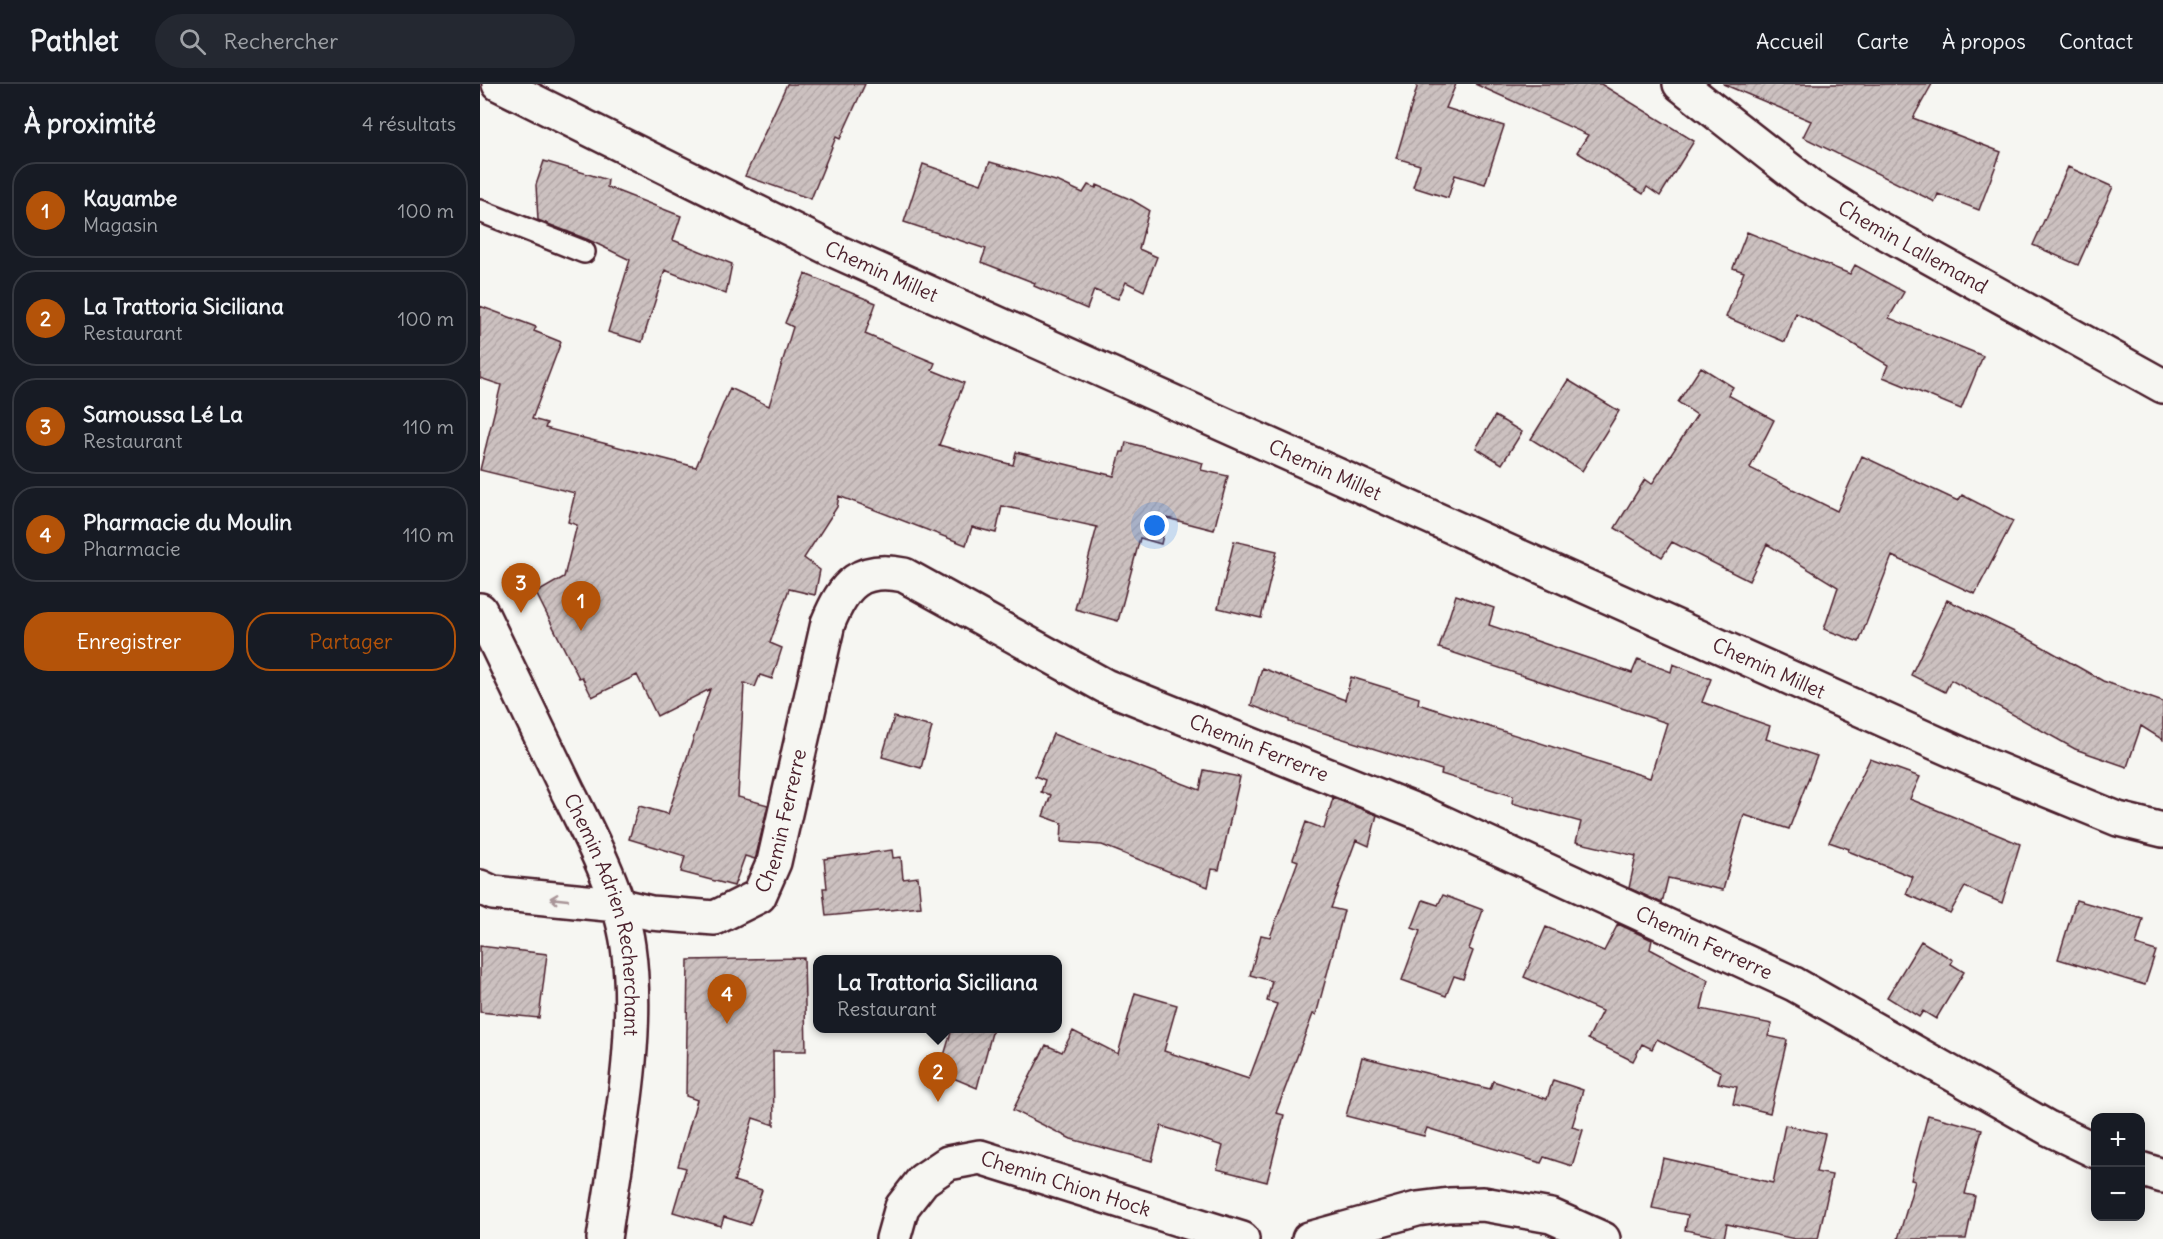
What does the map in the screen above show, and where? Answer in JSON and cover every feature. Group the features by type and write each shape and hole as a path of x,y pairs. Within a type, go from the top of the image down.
{"street":[{"name":"Chemin Millet","path":"498,84 875,269 1981,763 2118,819 2163,830"},
{"name":"Chemin Lallemand","path":"1680,84 1809,186 1865,221 2163,386"},
{"name":"Chemin Ferrerre","path":"480,887 493,893 617,905 651,913 715,918 759,896 774,862 828,623 838,600 853,582 874,572 889,572 904,575 1105,686 1426,815 1794,984 2048,1128 2091,1149"},
{"name":"Chemin Adrien Recherchant","path":"480,610 594,844 617,905 628,944 632,996 626,1085 604,1239"},
{"name":"Chemin Chion Hock","path":"893,1239 902,1207 923,1180 948,1163 980,1157 1242,1239"},
{"path":"2145,1171 2163,1176"},
{"path":"1309,1239 1417,1209 1483,1204 1551,1216 1604,1239"}],"lane":[{"path":"480,211 584,252"}],"building":[{"path":"787,84 865,84 840,139 836,137 811,199 745,176"},
{"path":"1418,84 1456,84 1446,108 1504,126 1485,184 1455,175 1448,198 1413,187 1420,165 1396,158"},
{"path":"1475,84 1601,84 1694,141 1660,196 1647,187 1643,194 1577,152 1588,135"},
{"path":"1723,84 1932,84 1913,118 2001,152 1979,210 1938,194 1935,202 1803,137 1811,121"},
{"path":"544,161 608,180 607,187 681,216 673,240 732,264 726,294 665,270 642,342 608,332 630,260 589,240 538,220 536,185"},
{"path":"990,162 1059,182 1083,193 1088,185 1096,188 1097,185 1149,210 1139,249 1157,257 1144,291 1126,282 1118,299 1094,290 1087,309 1034,286 1035,283 981,262 986,249 904,222 923,164 981,184"},
{"path":"2068,167 2113,187 2078,265 2033,245"},
{"path":"1747,232 1850,274 1855,265 1904,292 1889,318 1983,356 1961,409 1883,377 1888,365 1796,313 1785,342 1726,317 1744,272 1733,268"},
{"path":"805,274 876,303 865,334 935,363 932,370 964,383 939,445 1013,465 1016,452 1114,476 1126,442 1203,463 1201,470 1228,476 1214,530 1167,518 1161,544 1140,538 1118,621 1075,609 1097,527 1002,506 996,533 972,527 966,545 839,496 837,507 804,558 820,570 815,595 789,589 770,643 782,648 772,679 760,675 755,687 744,683 738,797 768,805 755,859 745,856 734,886 681,872 685,856 629,839 639,806 668,814 710,689 657,716 637,675 592,697 582,677 579,678 536,593 564,577 577,525 568,522 575,493 480,470 501,385 480,378 480,306 536,327 534,331 561,342 532,419 547,423 545,428 696,467 730,388 769,406 793,327 785,323"},
{"path":"1701,367 1733,387 1728,395 1774,420 1750,468 1837,511 1862,456 1958,501 1962,495 2013,521 1975,594 1892,556 1859,642 1824,629 1838,587 1767,544 1749,581 1672,542 1662,557 1615,528 1645,479 1652,484 1697,415 1678,402"},
{"path":"1568,380 1619,411 1582,471 1531,439"},
{"path":"1495,416 1522,432 1502,464 1476,448"},
{"path":"1234,541 1277,551 1261,618 1218,608"},
{"path":"1456,595 1494,608 1489,625 1632,673 1638,659 1671,672 1673,664 1711,679 1702,702 1770,726 1766,739 1817,756 1789,829 1744,815 1723,890 1668,878 1662,903 1629,888 1636,856 1576,842 1581,822 1512,803 1513,796 1441,774 1442,770 1289,722 1289,720 1251,705 1262,668 1345,700 1351,677 1419,698 1418,704 1650,778 1667,723 1439,648"},
{"path":"1947,600 2027,638 2103,681 2163,702 2163,740 2141,726 2127,767 2075,749 1951,680 1945,692 1911,675"},
{"path":"894,717 932,727 921,768 882,757"},
{"path":"1053,734 1200,790 1204,770 1240,777 1219,870 1212,869 1208,887 1102,845 1061,842 1062,823 1043,816 1051,795 1041,792 1045,780 1035,776"},
{"path":"1870,759 1920,777 1910,799 2020,844 2002,903 1965,887 1950,913 1906,894 1913,877 1829,842"},
{"path":"1333,798 1377,815 1369,846 1356,840 1331,908 1344,911 1316,1015 1313,1014 1276,1113 1284,1115 1267,1182 1217,1169 1223,1146 1161,1126 1152,1161 1071,1139 1013,1110 1046,1045 1062,1052 1073,1031 1118,1054 1135,993 1177,1005 1164,1051 1249,1079 1277,1004 1267,1001 1272,981 1250,975 1261,935 1270,937 1298,861 1293,859 1306,822 1324,829"},
{"path":"892,850 893,858 901,857 903,879 918,877 921,907 826,916 823,888 827,888 824,859"},
{"path":"1443,895 1483,910 1469,949 1473,951 1463,979 1454,976 1446,996 1402,980 1420,931 1412,928 1423,900 1438,905"},
{"path":"2076,900 2143,919 2136,945 2156,951 2145,985 2058,959"},
{"path":"1618,924 1652,940 1650,949 1708,980 1701,1009 1772,1024 1768,1036 1787,1040 1770,1113 1733,1104 1737,1087 1718,1083 1721,1072 1657,1039 1652,1049 1642,1044 1633,1061 1588,1039 1602,1011 1524,977 1546,927 1604,951"},
{"path":"1921,941 1953,960 1951,964 1964,972 1936,1019 1923,1011 1919,1017 1887,997"},
{"path":"480,946 547,954 539,1018 480,1012"},
{"path":"804,958 806,1051 773,1051 774,1125 753,1118 734,1181 762,1190 750,1225 724,1217 721,1226 673,1212 686,1168 678,1166 697,1100 686,1096 688,960"},
{"path":"951,1033 992,1033 977,1088 939,1072"},
{"path":"1362,1057 1490,1089 1493,1081 1547,1099 1553,1080 1583,1090 1572,1127 1583,1130 1572,1166 1544,1157 1541,1163 1427,1128 1424,1136 1346,1116"},
{"path":"1928,1115 1982,1129 1965,1194 1975,1196 1966,1239 1898,1239 1915,1181 1911,1180"},
{"path":"1785,1125 1825,1134 1816,1172 1832,1175 1818,1239 1795,1239 1727,1224 1724,1238 1685,1230 1688,1215 1652,1208 1663,1158 1773,1183"}],"place":[{"name":"Samoussa Lé La","path":"521,613"},
{"name":"Kayambe","path":"581,631"},
{"name":"Pharmacie du Moulin","path":"727,1024"},
{"name":"La Trattoria Siciliana","path":"938,1102"}]}
